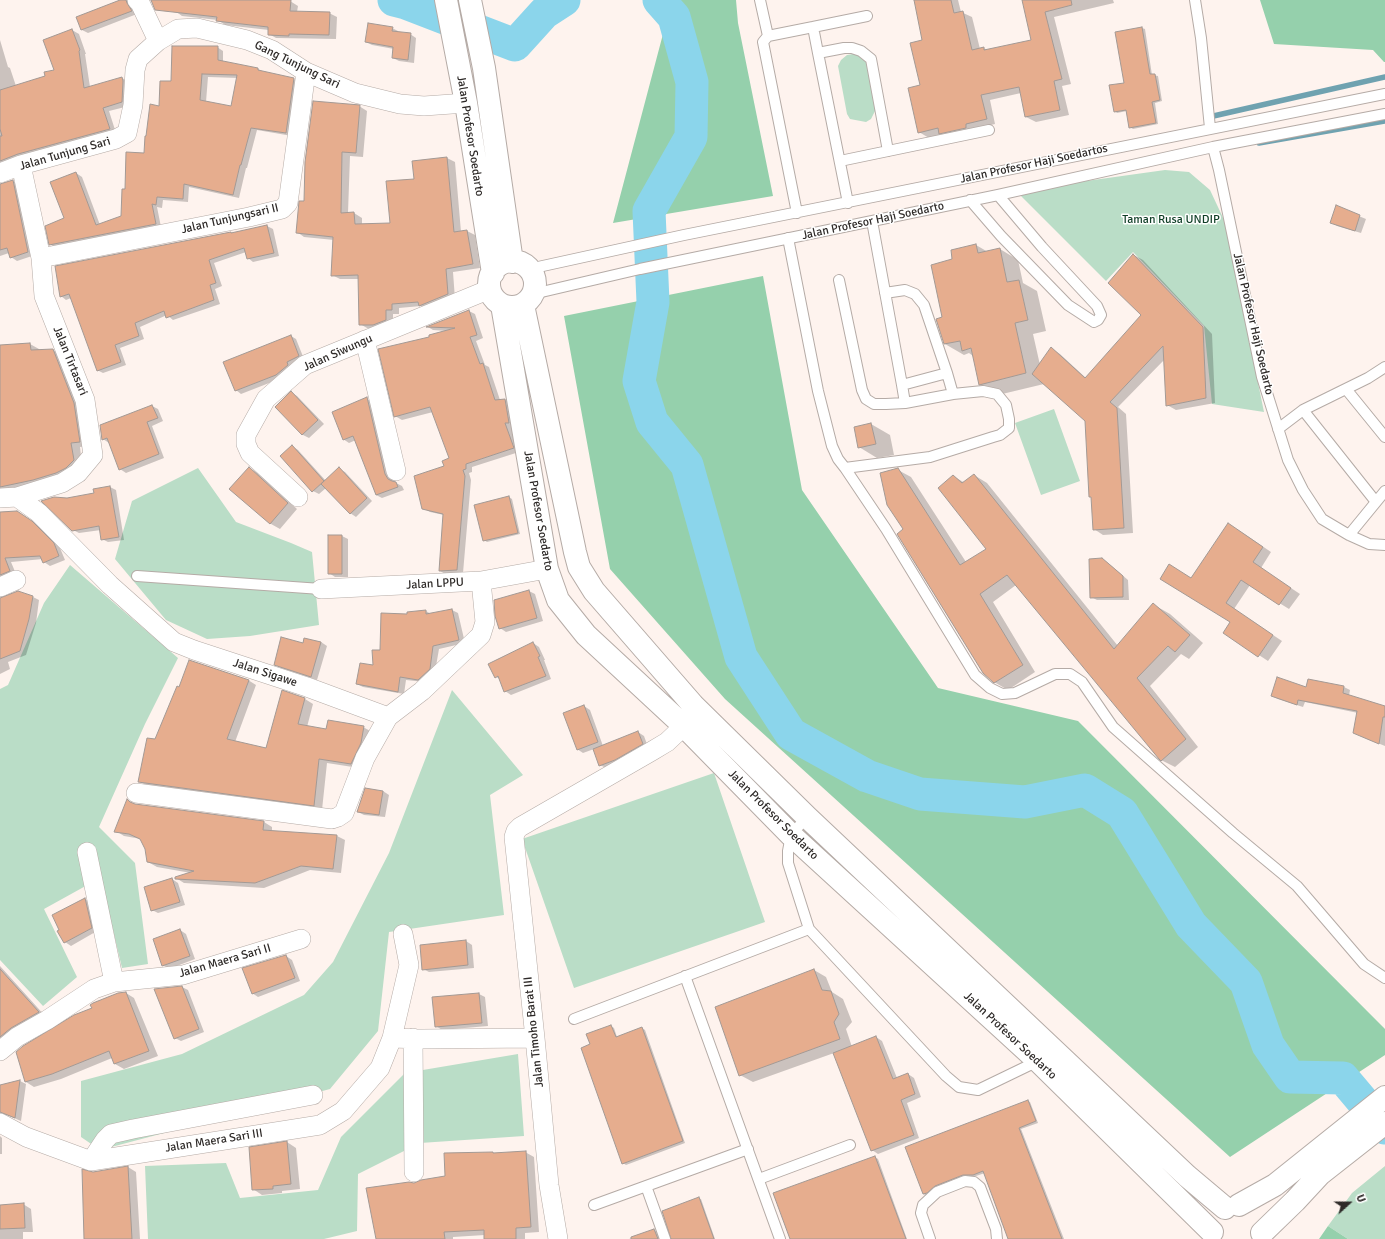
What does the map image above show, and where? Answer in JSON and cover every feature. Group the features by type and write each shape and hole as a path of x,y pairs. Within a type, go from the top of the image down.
{"street":[{"path":"137,0 140,3 158,41"},
{"name":"Jalan Profesor Soedarto","path":"447,2 466,103 508,293 579,567 594,592 694,705 807,816 1187,1176 1232,1207 1248,1208 1256,1214 1261,1223 1261,1236"},
{"name":"Jalan Profesor Soedarto","path":"471,4 520,266 535,281 535,288 508,293"},
{"name":"Gang Tunjung Sari","path":"138,60 158,41 178,29 197,28 246,40 272,50 306,72 355,93 400,104 424,106 466,103"},
{"name":"Jalan Tunjung Sari","path":"0,173 21,165 116,139 127,133 133,105 135,70 138,60"},
{"name":"Jalan Tunjungsari II","path":"41,258 249,217 282,209 288,203 306,72"},
{"name":"Jalan Tirtasari","path":"9,498 62,483 78,473 93,455 85,400 44,296 41,258 21,165"},
{"path":"508,293 503,264 520,266"},
{"name":"Jalan Profesor Soedarto","path":"508,293 547,569 558,600 586,634 684,726 791,835 1038,1061 1213,1237"},
{"name":"Jalan Siwungu","path":"298,497 250,453 246,444 246,435 266,399 305,365 365,340 508,293"},
{"path":"365,340 396,471"},
{"name":"Jalan Sigawe","path":"9,498 39,513 110,585 174,642 194,650 307,686 388,717"},
{"path":"547,569 579,567"},
{"name":"Jalan LPPU","path":"321,589 481,581 547,569"},
{"path":"136,793 332,819 338,817 344,813 364,758 388,717 422,691 480,635 485,622 481,581"},
{"name":"Jalan Timoho Barat III","path":"558,1239 549,1185 514,837 520,827 667,742 684,726"},
{"path":"87,852 114,982"},
{"name":"Jalan Maera Sari III","path":"0,1123 26,1137 91,1161 320,1126 343,1111 380,1068 392,1038 409,965 403,934"},
{"name":"Jalan Maera Sari II","path":"0,1051 17,1037 47,1020 94,989 114,982 183,975 302,939"},
{"path":"392,1038 535,1038"},
{"path":"413,1038 414,1172"},
{"path":"91,1161 105,1140 111,1134 133,1128 313,1095"},
{"path":"1213,1237 1213,1222 1218,1214 1275,1185 1385,1097"},
{"path":"1261,1236 1320,1174 1385,1123"}],"lane":[{"path":"760,0 768,36"},
{"path":"1195,0 1201,38 1210,128"},
{"path":"797,213 763,42 768,36 867,16"},
{"path":"813,27 848,203"},
{"path":"818,53 852,48 861,50 871,59 888,151"},
{"name":"Jalan Profesor Haji Soedartos","path":"520,266 625,248 1210,128 1385,94"},
{"name":"Jalan Profesor Haji Soedarto","path":"508,293 640,269 998,195 1213,148 1385,114"},
{"path":"840,161 988,130"},
{"name":"Jalan Profesor Haji Soedarto","path":"1213,148 1219,170 1262,377 1288,460 1303,490 1322,519 1349,535 1369,544 1385,545"},
{"path":"970,200 1001,236 1068,305 1094,322 1098,320 1101,315 1096,306 1042,247 998,195"},
{"path":"872,221 905,403"},
{"path":"788,238 818,390 832,446 838,459 886,529 975,675 990,688 1002,694 1015,693 1055,674 1070,674 1082,682 1113,727 1233,833 1297,886 1364,964 1385,978"},
{"path":"839,280 862,390 866,399 874,404 905,403 952,394 983,391 997,394 1006,405 1009,419 1008,428 1000,435 930,457 845,468"},
{"path":"885,293 905,290 915,294 924,305 947,373 952,394"},
{"path":"1278,429 1303,410 1384,370"},
{"path":"902,385 947,373"},
{"path":"1346,389 1385,437"},
{"path":"1303,410 1376,502"},
{"path":"1349,535 1385,491"},
{"path":"137,576 321,589"},
{"path":"807,816 791,835 788,851 788,863 809,929 946,1076 960,1087 978,1090 1038,1061"},
{"path":"574,1019 809,929"},
{"path":"685,976 780,1239"},
{"path":"759,1179 850,1145"},
{"path":"594,1205 748,1149"},
{"path":"930,1239 921,1213 923,1205 937,1192 965,1181 974,1182 980,1188 996,1229 997,1239"},
{"path":"646,1186 665,1239"}],"green space":[{"path":"672,0 736,0 738,23 773,196 613,223"},
{"path":"1260,0 1385,0 1385,62 1373,50 1274,44"},
{"path":"847,55 860,55 868,62 877,107 871,119 866,122 850,119 847,114 838,66 841,60"},
{"name":"Taman Rusa UNDIP","path":"1165,170 1189,172 1210,190 1225,222 1264,412 1212,404 1204,326 1133,252 1106,281 1020,195 1079,182"},
{"path":"763,276 802,490 938,688 1078,721 1385,1029 1385,1055 1230,1157 725,699 610,569 564,316"},
{"path":"1054,409 1080,481 1041,495 1015,423"},
{"path":"198,468 236,522 312,552 319,625 250,636 207,639 166,620 115,559 132,501"},
{"path":"70,565 178,658 145,724 99,827 135,863 148,964 122,968 102,884 91,883 44,909 77,977 43,1006 0,960 0,689 8,685 44,603"},
{"path":"452,690 523,775 490,795 504,915 389,932 378,1031 330,1089 100,1150 81,1137 81,1081 182,1054 304,995 333,962 389,853"},
{"path":"714,773 765,922 574,988 522,839"},
{"path":"518,1054 524,1136 420,1143 358,1174 357,1231 324,1239 148,1239 145,1166 226,1163 240,1198 318,1190 341,1137 405,1073"},
{"path":"1385,1166 1385,1239 1348,1239 1328,1226 1352,1193"},
{"path":"1328,1226 1348,1239 1319,1239"}],"building":[{"path":"120,0 126,0 132,11 81,30 76,17"},
{"path":"151,0 291,0 290,11 330,12 329,35 268,35 268,27 216,21 217,17 155,10"},
{"path":"914,0 951,0 954,13 963,11 972,50 984,47 984,50 1031,40 1022,0 1071,0 1072,5 1045,12 1062,79 1054,81 1060,110 1025,117 1019,87 981,95 987,119 966,124 966,128 939,134 938,128 918,133 908,88 920,85 910,43 922,40"},
{"path":"368,23 393,27 392,31 411,33 408,60 392,58 393,47 365,42"},
{"path":"1142,27 1150,74 1155,74 1160,100 1152,102 1156,123 1129,128 1126,110 1114,112 1109,85 1124,83 1115,32"},
{"path":"72,29 80,50 84,88 122,77 122,102 103,108 110,129 18,154 0,161 0,136 2,136 0,129 0,90 45,76 44,72 54,70 43,40"},
{"path":"172,46 218,46 218,60 258,68 258,70 294,78 286,133 251,128 233,195 184,184 183,199 157,197 156,205 152,204 156,224 49,245 45,226 64,218 50,182 76,172 96,225 121,216 122,189 125,189 126,152 144,153 150,104 159,106 160,81 171,81","holes":["202,74 237,75 231,106 200,100"]},
{"path":"313,101 360,105 356,153 342,152 341,213 354,212 355,224 390,223 386,181 414,179 412,161 447,157 454,232 467,230 473,264 446,269 448,294 419,306 418,302 392,304 392,310 386,310 386,320 373,325 359,325 358,275 331,276 333,237 296,233 299,201 304,201 305,162"},
{"path":"13,180 28,252 10,258 7,248 0,250 0,184"},
{"path":"1336,205 1360,215 1355,231 1330,223"},
{"path":"267,225 274,253 247,259 244,248 209,260 216,283 210,285 214,300 166,318 164,311 135,323 139,336 115,345 121,362 97,371 69,294 60,297 55,266"},
{"path":"976,244 978,253 1000,248 1007,282 1019,280 1028,320 1015,323 1026,373 979,385 971,348 962,351 960,341 944,344 936,319 942,317 931,265 952,259 951,250"},
{"path":"1133,254 1203,327 1206,398 1166,406 1163,346 1110,402 1117,408 1124,528 1093,530 1091,497 1089,497 1085,421 1032,374 1051,347 1085,378 1141,315 1108,283"},
{"path":"469,310 477,335 470,337 480,364 483,363 495,400 505,399 509,423 505,423 514,448 466,464 466,469 463,470 465,476 457,570 439,571 443,514 422,509 414,476 444,466 442,461 449,458 430,407 394,417 378,349 429,337 429,335 455,328 426,327"},
{"path":"291,335 299,356 287,362 288,365 276,375 235,391 223,362"},
{"path":"30,343 31,350 53,349 74,403 80,442 71,443 74,460 66,468 56,473 33,480 0,487 0,345"},
{"path":"291,391 318,420 302,435 275,407"},
{"path":"367,397 385,474 388,479 396,482 398,487 376,495 353,436 343,440 332,412"},
{"path":"152,405 158,418 147,422 159,454 119,470 107,438 102,440 100,425"},
{"path":"871,423 876,444 858,448 854,427"},
{"path":"292,445 324,481 312,492 280,456"},
{"path":"249,467 288,503 270,524 229,489"},
{"path":"339,467 367,498 350,514 321,484"},
{"path":"898,468 960,565 986,549 938,488 953,475 962,483 974,474 1114,649 1153,603 1190,635 1175,652 1168,646 1137,678 1186,739 1161,761 1007,575 980,594 1023,665 994,683 983,673 897,534 903,529 887,505 880,473"},
{"path":"110,486 119,537 101,540 99,526 72,531 41,501 54,497 67,498 94,493 93,489"},
{"path":"509,496 518,533 483,541 474,505"},
{"path":"17,511 32,521 54,543 59,556 43,563 40,556 5,558 10,571 0,575 0,512"},
{"path":"1228,523 1263,547 1253,562 1291,588 1279,605 1241,580 1226,603 1273,635 1258,657 1223,633 1230,622 1160,579 1169,564 1191,578"},
{"path":"328,535 342,535 342,574 328,574"},
{"path":"1102,558 1123,576 1123,597 1090,598 1089,559"},
{"path":"529,590 537,618 499,629 495,616 494,600"},
{"path":"18,591 33,596 29,619 20,651 0,659 0,598"},
{"path":"452,609 459,640 433,646 430,669 418,680 400,677 398,692 356,684 360,663 373,665 372,650 380,650 381,613 407,614 407,612 426,610 426,614"},
{"path":"281,637 303,643 304,638 321,642 311,677 274,665"},
{"path":"533,642 540,656 538,657 546,676 504,692 498,676 495,678 488,664"},
{"path":"189,660 249,680 227,739 266,748 282,690 305,698 298,724 326,729 328,720 364,726 361,743 351,764 319,759 314,806 138,782 147,738 155,739 177,686 179,687"},
{"path":"1277,677 1306,687 1308,679 1344,686 1343,693 1385,706 1385,717 1383,717 1379,744 1353,733 1357,711 1298,700 1297,705 1271,696"},
{"path":"584,705 598,742 577,750 563,713"},
{"path":"638,731 643,744 615,760 599,766 593,749"},
{"path":"365,788 383,791 379,815 357,812"},
{"path":"127,799 135,804 264,821 263,830 337,835 333,869 301,866 255,883 175,879 175,877 194,871 147,862 145,849 140,839 129,834 114,832"},
{"path":"172,878 180,902 151,911 144,887"},
{"path":"85,898 92,928 64,943 57,931 59,930 52,915"},
{"path":"180,929 190,956 162,966 153,939"},
{"path":"466,940 468,965 422,970 420,945"},
{"path":"286,955 295,978 252,994 242,968"},
{"path":"0,969 39,1012 11,1028 0,1037"},
{"path":"814,969 822,990 831,991 839,1014 834,1022 840,1039 739,1076 715,1007"},
{"path":"182,986 199,1029 174,1039 154,989"},
{"path":"126,992 149,1051 114,1064 109,1051 52,1074 25,1082 16,1052 23,1046 74,1015 92,1008 90,1005 93,1003 118,993"},
{"path":"479,993 482,1023 435,1027 432,997"},
{"path":"611,1025 616,1037 642,1027 683,1141 622,1164 581,1048 590,1044 586,1034"},
{"path":"876,1036 893,1079 908,1073 915,1094 901,1100 914,1135 871,1151 833,1053"},
{"path":"20,1080 15,1118 0,1112 0,1085"},
{"path":"1028,1100 1036,1121 1019,1128 1062,1239 1008,1239 983,1171 973,1175 963,1175 935,1186 927,1193 923,1194 905,1147"},
{"path":"287,1141 291,1184 273,1186 273,1189 252,1190 249,1147"},
{"path":"526,1151 531,1227 516,1228 516,1239 484,1239 484,1230 444,1232 445,1239 376,1239 366,1188 409,1182 414,1183 421,1180 445,1176 444,1153"},
{"path":"875,1156 906,1239 790,1239 773,1193"},
{"path":"128,1166 132,1239 84,1239 82,1169 93,1172"},
{"path":"699,1197 714,1239 671,1239 662,1211"},
{"path":"24,1203 25,1228 0,1229 0,1205"},
{"path":"654,1229 658,1239 631,1239 631,1237"}],"waterway":[{"path":"394,0 406,3 515,45 544,13 564,0"},
{"path":"659,0 674,17 692,82 691,137 649,211 653,302 639,381 652,422 687,465 741,657 791,734 867,776 920,794 1025,802 1085,790 1122,813 1191,925 1246,982 1268,1045 1290,1077 1343,1078 1385,1128"},
{"path":"1209,117 1385,77"},
{"path":"1259,143 1385,121"}]}
